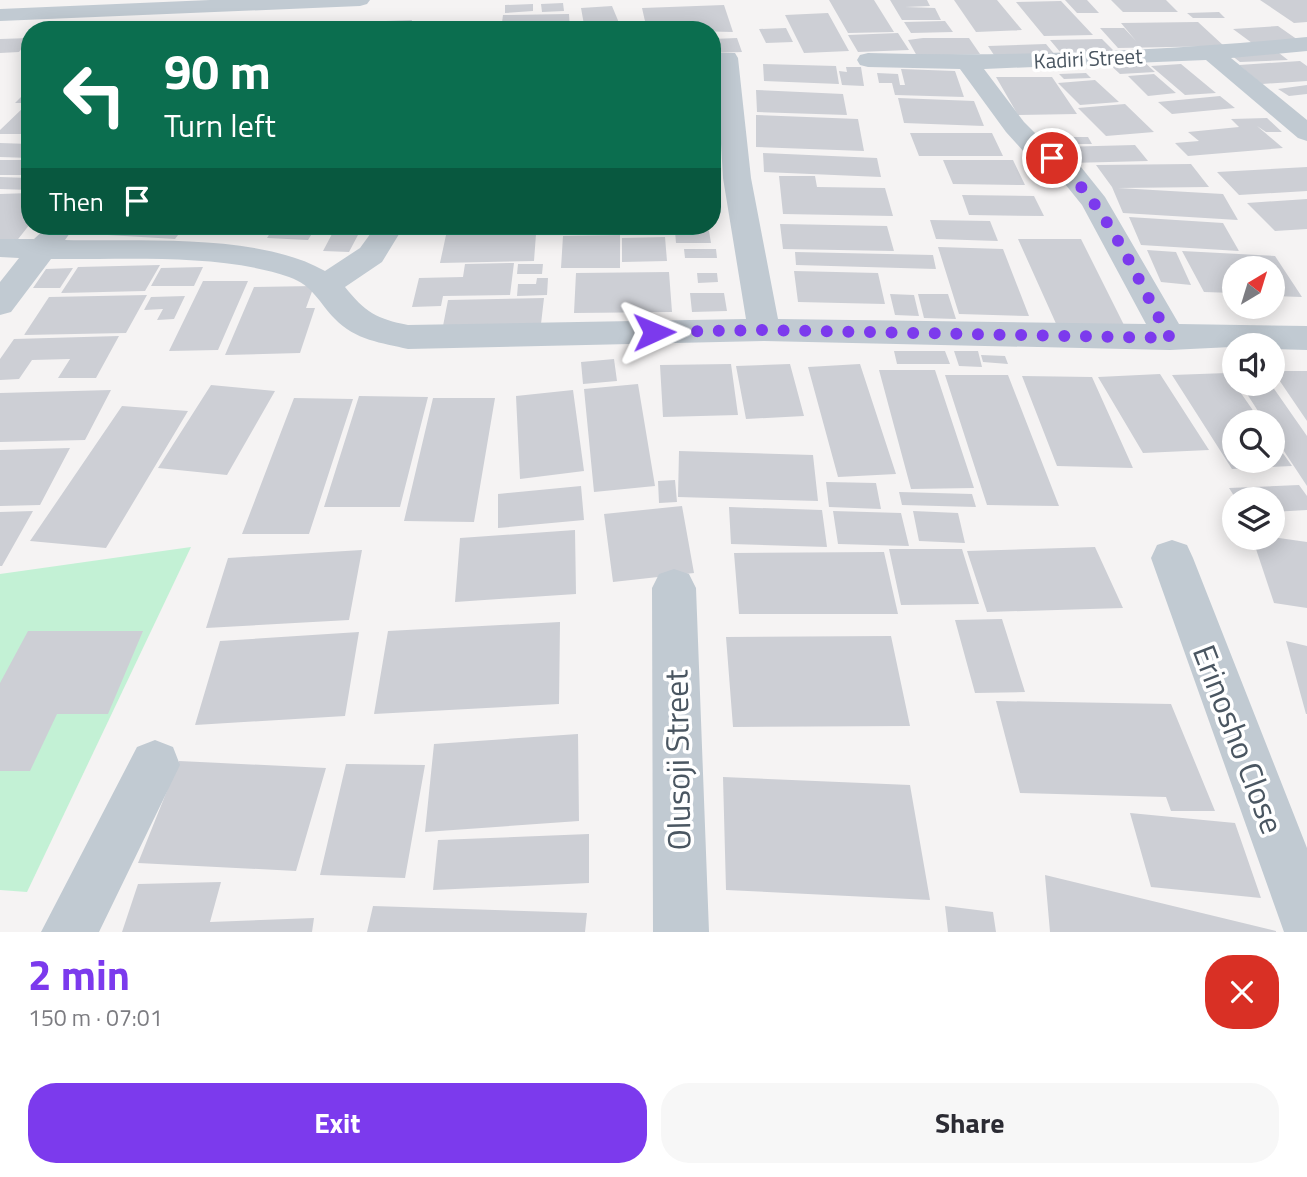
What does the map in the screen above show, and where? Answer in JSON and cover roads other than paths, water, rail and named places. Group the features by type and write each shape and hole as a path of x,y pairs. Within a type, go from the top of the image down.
{"street":[{"path":"0,15 360,0"},
{"name":"Kadiri Street","path":"868,60 968,64 1210,52 1307,44"},
{"path":"1210,52 1307,133"},
{"path":"727,58 737,178 764,330"},
{"path":"968,64 1015,127 1034,147 1071,173 1095,203 1170,338"},
{"path":"326,285 371,255 384,235"},
{"path":"0,248 52,236 236,253 302,271 326,285 347,312 370,329 408,337 764,330 1307,338"},
{"path":"0,304 52,236"},
{"name":"Erinosho Close","path":"1172,558 1307,919"},
{"name":"Olusoji Street","path":"674,588 681,932"},
{"path":"69,932 155,765"}]}
